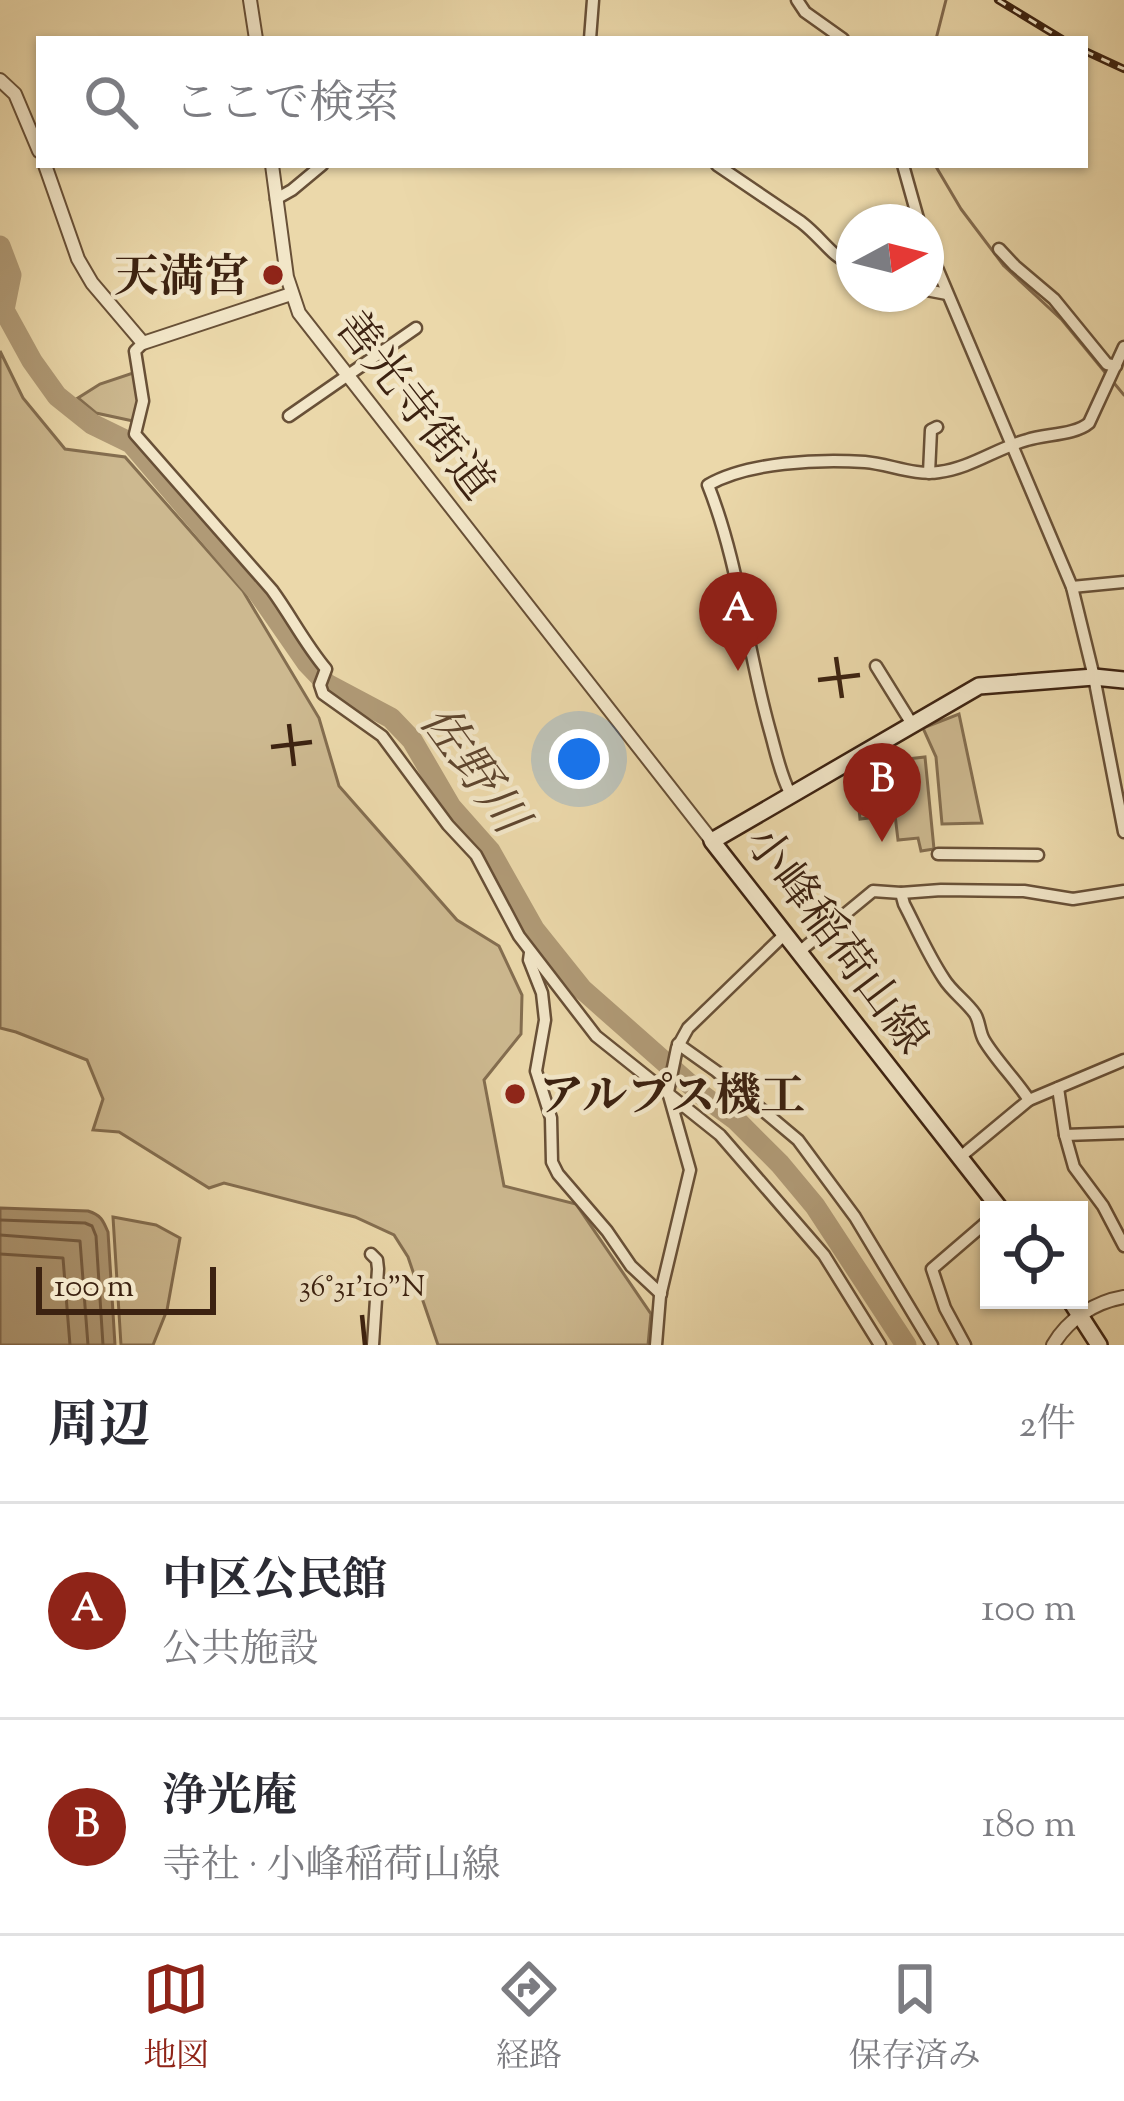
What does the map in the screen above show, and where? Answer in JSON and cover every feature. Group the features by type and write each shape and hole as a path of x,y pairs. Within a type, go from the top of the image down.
{"main road":[{"name":"小峰稲荷山線","path":"993,1201 712,841 980,686 1094,677 1124,680"},
{"path":"1076,1309 1099,1345"}],"street":[{"path":"250,0 256,36"},
{"path":"590,36 593,0"},
{"path":"797,0 839,36"},
{"path":"3,81 15,94 36,144"},
{"path":"46,168 85,271 143,343 135,352 143,401 135,434 272,590 326,670 320,685 323,694 382,736 476,855 519,936 596,1036 669,1089 721,1135 824,1255 880,1345"},
{"path":"272,168 291,293"},
{"path":"276,199 318,168"},
{"path":"721,168 812,230 836,258"},
{"path":"904,168 914,204"},
{"path":"999,249 1054,299 1115,368"},
{"path":"944,286 1072,586 1124,832"},
{"name":"善光寺街道","path":"143,343 291,293 299,313 712,841"},
{"path":"289,416 416,328"},
{"path":"790,794 759,693 740,599 708,485 759,468 791,464 866,462 935,473 983,459 1012,444 1084,429 1124,347"},
{"path":"929,472 931,430 937,427"},
{"path":"1072,586 1124,582"},
{"path":"876,666 912,724"},
{"path":"938,854 1039,855"},
{"path":"799,952 873,891 1024,891 1073,899 1124,891"},
{"path":"901,893 942,976 974,1013 988,1047 1029,1100"},
{"path":"656,1345 661,1294 690,1170 669,1089 678,1046 688,1028 785,934"},
{"path":"531,952 545,1020 536,1071 550,1118 552,1162 631,1266 661,1294"},
{"path":"678,1046 716,1071 798,1140 855,1217 932,1345"},
{"path":"959,1158 1029,1100 1124,1060"},
{"path":"1058,1088 1074,1167 1103,1206 1124,1246"},
{"path":"1065,1135 1124,1133"},
{"path":"965,1345 945,1308 932,1269 980,1228"},
{"path":"371,1254 379,1269 374,1345"},
{"path":"1053,1345 1080,1316 1124,1298"}],"shaded area":[{"path":"0,351 23,398 65,449 125,457 243,591 319,718 339,786 457,920 499,946 522,995 521,1034 484,1080 504,1186 576,1204 651,1314 648,1345 438,1345 408,1257 394,1235 355,1217 224,1183 209,1188 119,1132 93,1130 103,1099 87,1060 0,1028"},
{"path":"136,372 140,401 133,421 96,413 78,398 100,384"},
{"path":"959,714 982,823 942,824 936,757 923,728"},
{"path":"925,757 934,849 921,851 918,838 898,840 895,815 860,819 859,809 867,799 865,784 870,783 869,776 882,770 881,762"},
{"path":"113,1217 156,1225 180,1238 167,1310 153,1345 121,1345"}],"water":[{"path":"0,1208 88,1211 101,1218 108,1232 115,1345 0,1345"}],"waterway":[{"path":"937,36 946,0"},
{"path":"937,168 1004,266 1062,320 1108,376"},
{"name":"佐野川","path":"0,246 11,275 4,310 57,396 92,424 131,443 257,591 327,684 391,718 412,740 451,807 490,851 534,929 582,989 736,1120 780,1164 815,1206 906,1345"},
{"path":"1114,383 1124,395"}],"railway":[{"path":"998,0 1057,36"},
{"path":"1088,52 1124,69"}],"place":[{"name":"天満宮","path":"273,275"},
{"name":"中区公民館","path":"738,671"},
{"name":"浄光庵","path":"882,842"},
{"name":"アルプス機工","path":"515,1094"}]}
